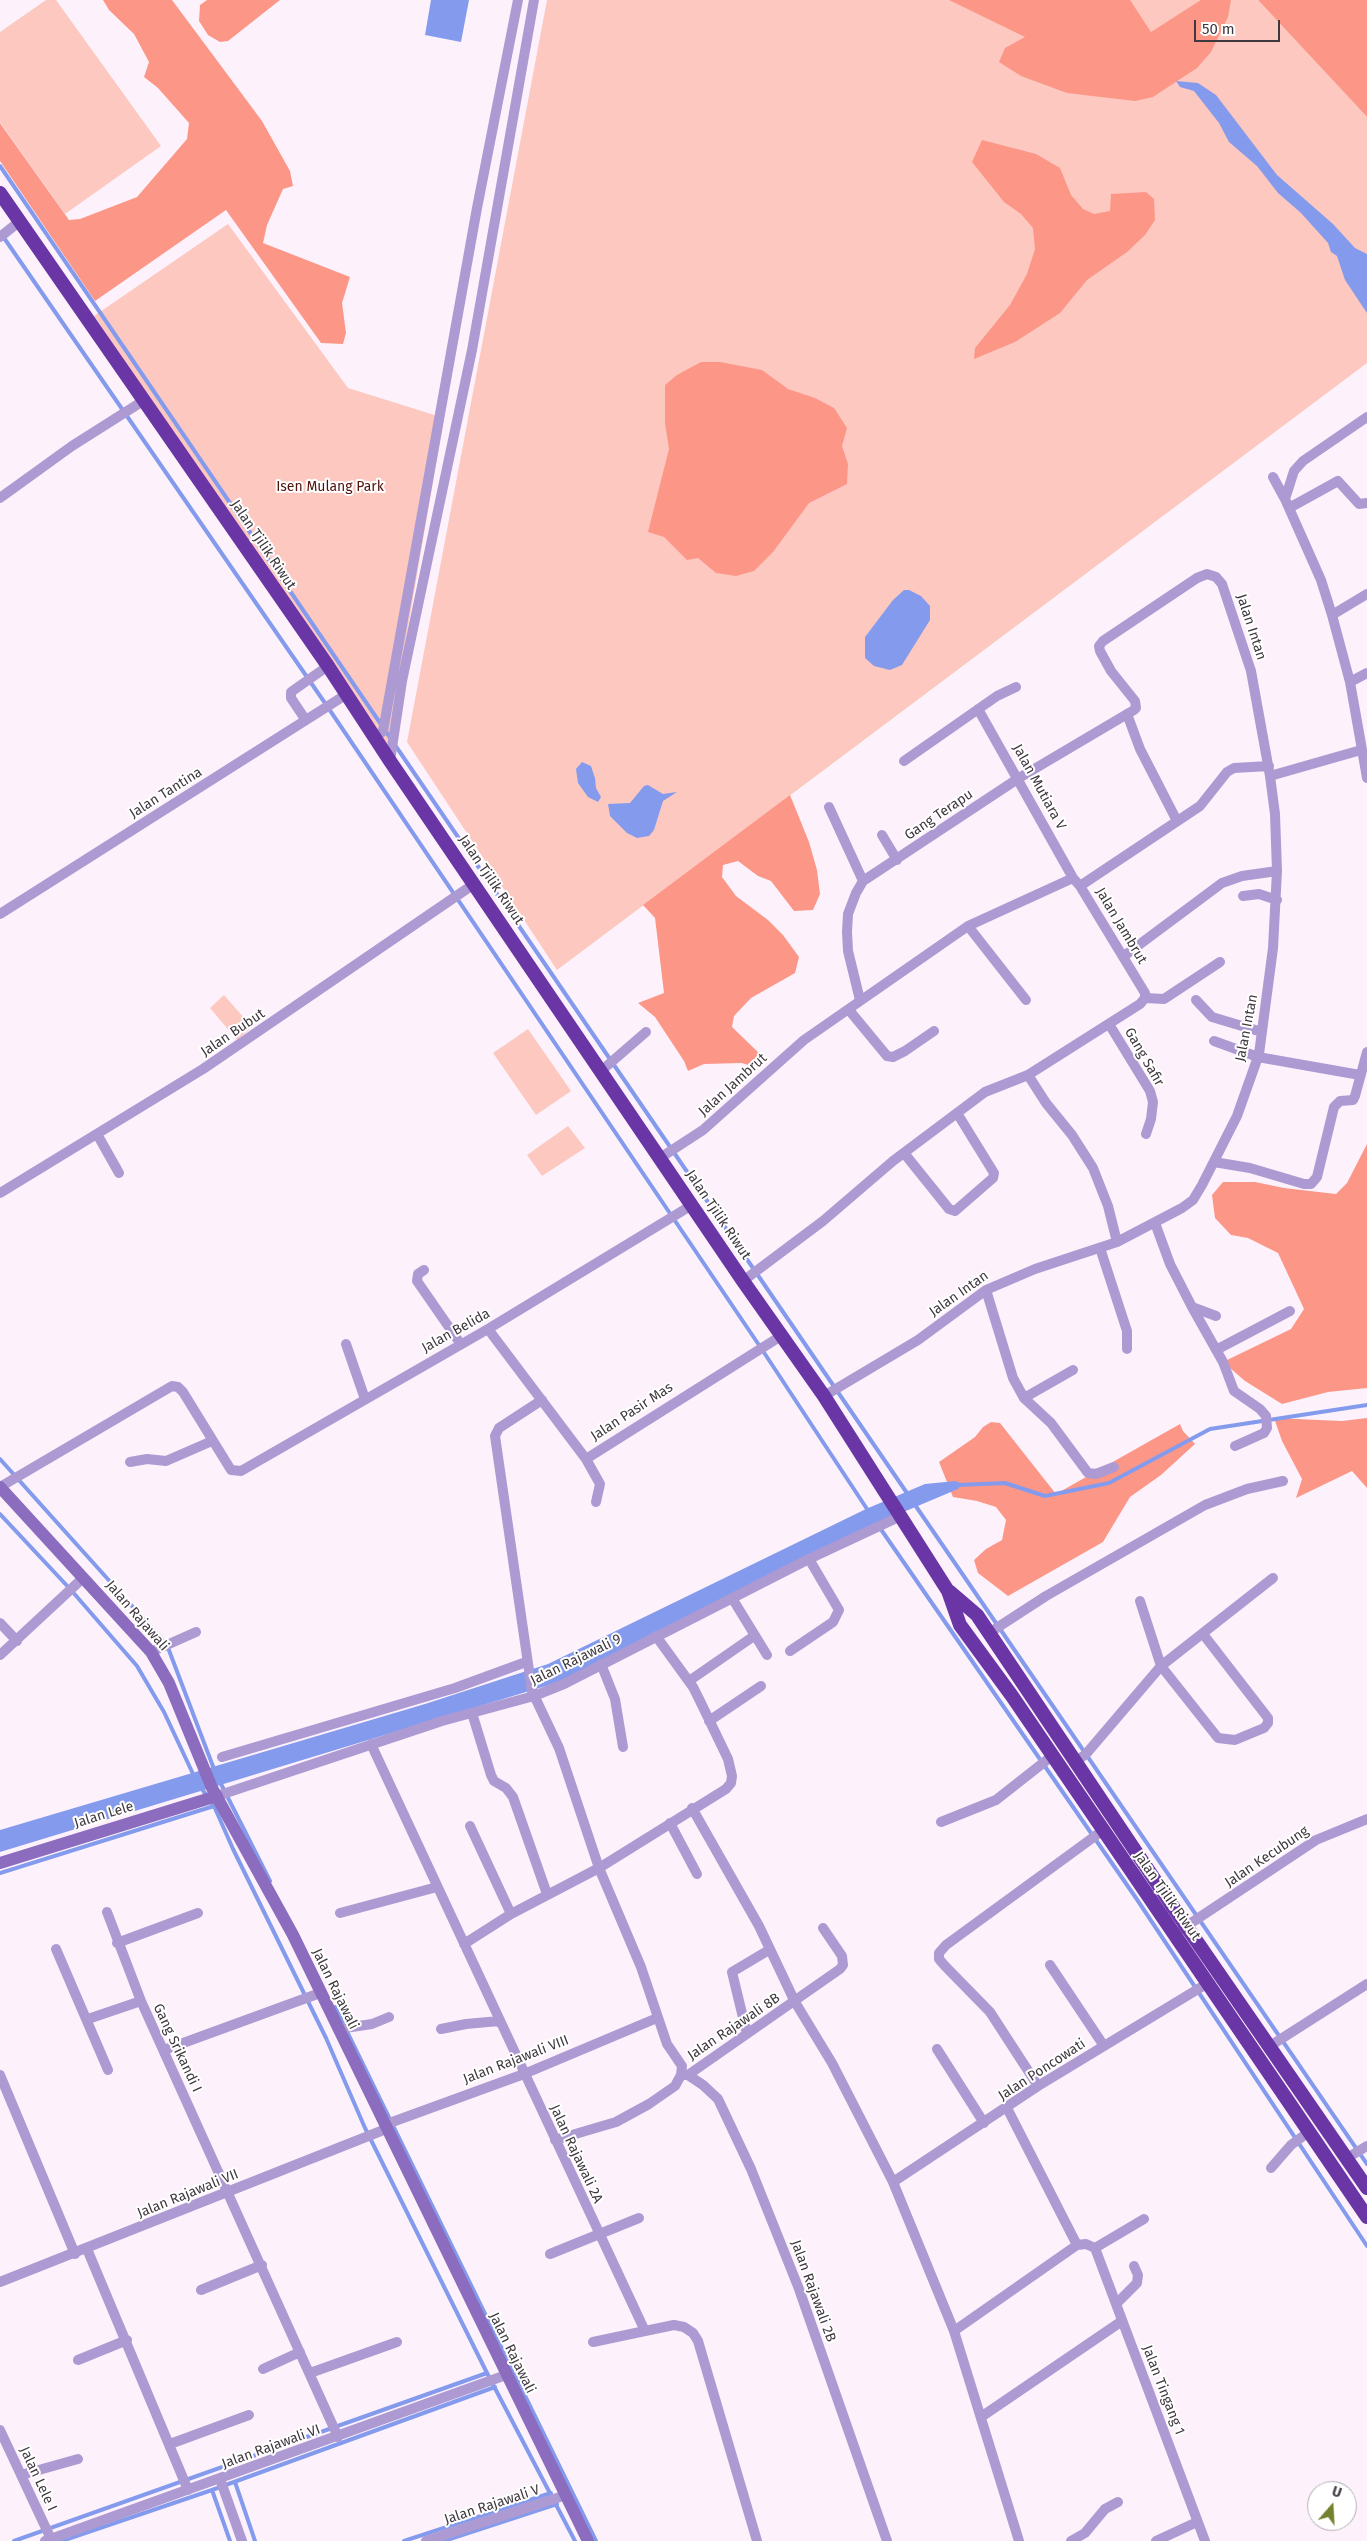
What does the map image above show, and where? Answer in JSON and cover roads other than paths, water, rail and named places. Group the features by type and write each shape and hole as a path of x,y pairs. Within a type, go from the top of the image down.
{"highway":[{"name":"Jalan Tjilik Riwut","path":"0,192 328,666 390,761 692,1206 824,1396 891,1498 920,1550 948,1591 960,1625 1367,2216"},
{"name":"Jalan Tjilik Riwut","path":"948,1591 977,1615 1075,1762 1367,2188"}],"main road":[{"name":"Jalan Rajawali","path":"0,1487 151,1652 170,1683 204,1769 293,1935 311,1996 338,2029 385,2127 497,2379 558,2498 588,2541"},
{"name":"Jalan Lele","path":"0,1863 215,1792"}],"street":[{"path":"376,738 383,731 477,208 518,0"},
{"path":"390,761 402,681 472,350 534,0"},
{"path":"0,237 20,221"},
{"path":"0,498 72,446 143,401"},
{"path":"1287,503 1294,471 1304,460 1367,417"},
{"path":"1273,477 1287,503 1321,580 1332,615 1350,682 1367,778"},
{"path":"1287,503 1338,482 1359,504 1367,503"},
{"name":"Jalan Intan","path":"824,1396 918,1340 986,1290 1035,1269 1117,1242 1155,1223 1192,1200 1237,1116 1258,1057 1277,900 1277,871 1270,771 1251,671 1222,584 1216,577 1207,574 1197,578 1103,641 1100,651 1111,671 1135,701 1136,708"},
{"path":"1332,615 1367,594"},
{"path":"305,719 291,698 292,692 328,666"},
{"path":"1350,682 1367,673"},
{"path":"904,761 978,709 1016,687"},
{"name":"Jalan Tantina","path":"0,914 347,694"},
{"name":"Gang Terapu","path":"863,881 1019,778 1136,708"},
{"name":"Jalan Mutiara V","path":"978,709 1077,882"},
{"path":"1127,714 1140,749 1177,822"},
{"path":"1077,882 1177,822 1200,806 1227,772 1234,768 1270,771 1361,750"},
{"path":"828,808 863,881 848,914 847,932 848,951 860,1000"},
{"path":"882,835 897,860"},
{"path":"1124,956 1222,883 1242,876 1277,871"},
{"name":"Jalan Jambrut","path":"660,1158 703,1130 804,1040 968,926 1077,882 1124,956 1145,993 1145,998"},
{"name":"Jalan Bubut","path":"0,1193 203,1070 474,884"},
{"path":"1243,896 1259,894 1277,900"},
{"path":"968,926 1026,1000"},
{"path":"743,1281 823,1221 904,1153 985,1092 1028,1074 1130,1012 1145,998 1164,999 1220,962"},
{"path":"1196,1000 1212,1017 1262,1032"},
{"path":"849,1010 887,1056 893,1057 934,1031"},
{"name":"Gang Safir","path":"1109,1024 1150,1091 1152,1110 1146,1134"},
{"path":"601,1071 646,1032"},
{"path":"1214,1041 1258,1057 1360,1075"},
{"path":"1214,1162 1250,1168 1304,1184 1312,1184 1317,1177 1334,1107 1340,1100 1353,1100 1367,1052"},
{"path":"1028,1074 1046,1103 1072,1135 1093,1168 1108,1206 1117,1242"},
{"path":"904,1153 949,1209 955,1211 993,1178 994,1173 958,1113"},
{"path":"97,1134 120,1173"},
{"name":"Jalan Belida","path":"212,1441 231,1470 241,1471 460,1343 488,1329 692,1206"},
{"path":"1155,1223 1170,1264 1216,1350 1237,1395 1260,1408 1267,1419 1264,1433 1235,1446"},
{"path":"1100,1248 1127,1331 1127,1350"},
{"path":"424,1270 418,1274 417,1281 460,1343"},
{"path":"986,1290 1013,1378 1024,1398 1051,1423 1088,1473 1096,1474 1114,1467"},
{"path":"1192,1307 1216,1316"},
{"path":"1216,1350 1290,1311"},
{"name":"Jalan Pasir Mas","path":"488,1329 586,1459 781,1336"},
{"path":"346,1344 365,1399"},
{"path":"1024,1398 1073,1370"},
{"path":"0,1487 169,1386 180,1389 212,1441 166,1461 147,1459 130,1462"},
{"path":"542,1400 498,1428 495,1436 527,1666 533,1694 559,1748 599,1868 641,1967 667,2044 682,2066 684,2075"},
{"path":"586,1459 600,1484 596,1502"},
{"path":"989,1633 1046,1596 1205,1505 1247,1489 1283,1481"},
{"name":"Jalan Rajawali 9","path":"215,1792 533,1694 601,1664 809,1559 901,1516"},
{"path":"790,1651 833,1622 839,1610 809,1559"},
{"path":"0,1655 83,1578"},
{"path":"1075,1762 1086,1754 1161,1666 1273,1578"},
{"path":"732,1598 767,1655"},
{"path":"1140,1601 1161,1666 1218,1738 1235,1740 1264,1728 1268,1723 1268,1718 1203,1634"},
{"path":"0,1623 16,1641"},
{"path":"151,1652 196,1632"},
{"path":"464,1944 511,1914 599,1868 692,1808 726,1789 732,1776 728,1759 688,1681 656,1636"},
{"path":"688,1681 754,1636"},
{"path":"601,1664 615,1699 623,1747"},
{"path":"222,1757 527,1666"},
{"path":"709,1721 761,1686"},
{"path":"472,1713 494,1781 506,1788 513,1797 547,1894"},
{"name":"Jalan Rajawali 2A","path":"371,1744 645,2331"},
{"path":"941,1822 996,1800 1052,1756"},
{"path":"692,1808 759,1926 795,2002 832,2063 892,2182 954,2331 1020,2541"},
{"name":"Jalan Kecubung","path":"1173,1934 1188,1926 1316,1840 1367,1819"},
{"path":"670,1823 696,1874"},
{"path":"470,1826 511,1914"},
{"path":"1038,2086 990,2012 945,1966 939,1959 939,1953 946,1945 1102,1831"},
{"path":"340,1913 437,1887"},
{"name":"Gang Srikandi I","path":"107,1912 117,1943 141,2001 262,2264 338,2437"},
{"path":"117,1943 198,1913"},
{"name":"Jalan Rajawali 8B","path":"555,2140 616,2122 649,2104 675,2086 684,2075 837,1972 843,1965 842,1956 823,1928"},
{"path":"56,1948 88,2019 108,2070"},
{"path":"747,2034 732,1972 769,1950"},
{"path":"1050,1965 1104,2046"},
{"name":"Jalan Poncowati","path":"892,2182 1038,2086 1208,1984"},
{"path":"1270,2046 1367,1984"},
{"path":"164,2050 311,1996"},
{"path":"88,2019 141,2001"},
{"path":"338,2029 372,2024 390,2017"},
{"name":"Jalan Rajawali VIII","path":"385,2127 524,2074 657,2018"},
{"path":"441,2029 466,2024 499,2021 500,2023"},
{"path":"937,2049 984,2123"},
{"path":"0,2075 75,2254"},
{"name":"Jalan Rajawali 2B","path":"684,2075 703,2084 718,2099 751,2169 799,2288 887,2541"},
{"path":"1007,2108 1077,2245"},
{"name":"Jalan Rajawali VII","path":"0,2282 367,2138 385,2127"},
{"path":"1272,2168 1286,2150 1310,2131"},
{"path":"1347,2158 1367,2146"},
{"path":"550,2254 639,2218"},
{"path":"954,2331 1077,2245 1086,2244 1095,2248 1144,2220"},
{"name":"Jalan Tingang 1","path":"1095,2248 1205,2541"},
{"path":"87,2249 188,2490"},
{"path":"201,2290 262,2264"},
{"path":"1116,2304 1137,2283 1138,2275 1134,2266"},
{"path":"981,2417 1122,2320"},
{"path":"593,2342 674,2325 684,2327 693,2332 698,2341 757,2541"},
{"path":"78,2360 126,2340"},
{"path":"310,2373 397,2342"},
{"path":"263,2369 300,2352"},
{"name":"Jalan Rajawali VI","path":"48,2540 220,2480 497,2379"},
{"path":"170,2444 249,2415"},
{"name":"Jalan Lele I","path":"0,2430 22,2475 48,2540"},
{"path":"22,2475 78,2459"},
{"path":"220,2480 242,2541"},
{"name":"Jalan Rajawali V","path":"426,2541 558,2498"},
{"path":"1072,2541 1085,2533 1104,2509 1118,2502"},
{"path":"1156,2541 1197,2522"}],"water":[{"path":"431,0 469,0 461,42 425,35"},
{"path":"1176,81 1198,83 1216,95 1277,175 1333,224 1355,248 1367,254 1367,313 1345,280 1337,256 1331,252 1328,243 1301,213 1278,193 1257,166 1229,142 1219,123 1194,91 1180,87"},
{"path":"904,590 909,590 921,596 930,606 930,620 902,665 890,670 874,666 865,658 865,637 893,600"},
{"path":"582,762 591,766 596,788 601,797 598,802 588,797 578,783 576,769"},
{"path":"648,785 663,794 677,792 663,801 654,830 649,836 637,838 627,833 610,816 608,804 630,803 644,786"},
{"path":"956,1481 962,1484 958,1489 875,1524 559,1682 0,1852 0,1830 425,1704 548,1664 866,1509 925,1484"}],"waterway":[{"path":"0,166 391,739"},
{"path":"2,235 327,706 761,1348 869,1512"},
{"path":"395,745 909,1496"},
{"path":"958,1485 1005,1483 1045,1496 1109,1483 1210,1429 1367,1405"},
{"path":"0,1459 167,1645 214,1769"},
{"path":"913,1502 1367,2164"},
{"path":"0,1514 71,1590 137,1666 164,1712 194,1776"},
{"path":"880,1528 1136,1898 1367,2246"},
{"path":"220,1782 270,1881"},
{"path":"202,1789 214,1806 233,1849 326,2038 365,2128 487,2373 575,2541"},
{"path":"0,1873 214,1806"},
{"path":"335,2007 596,2541"},
{"path":"14,2541 487,2373"},
{"path":"62,2541 212,2490 495,2387"},
{"path":"235,2482 255,2541"},
{"path":"212,2490 230,2541"},
{"path":"404,2541 551,2493"},
{"path":"444,2541 557,2504"}],"park label":[{"name":"Isen Mulang Park","path":"330,487"}]}
